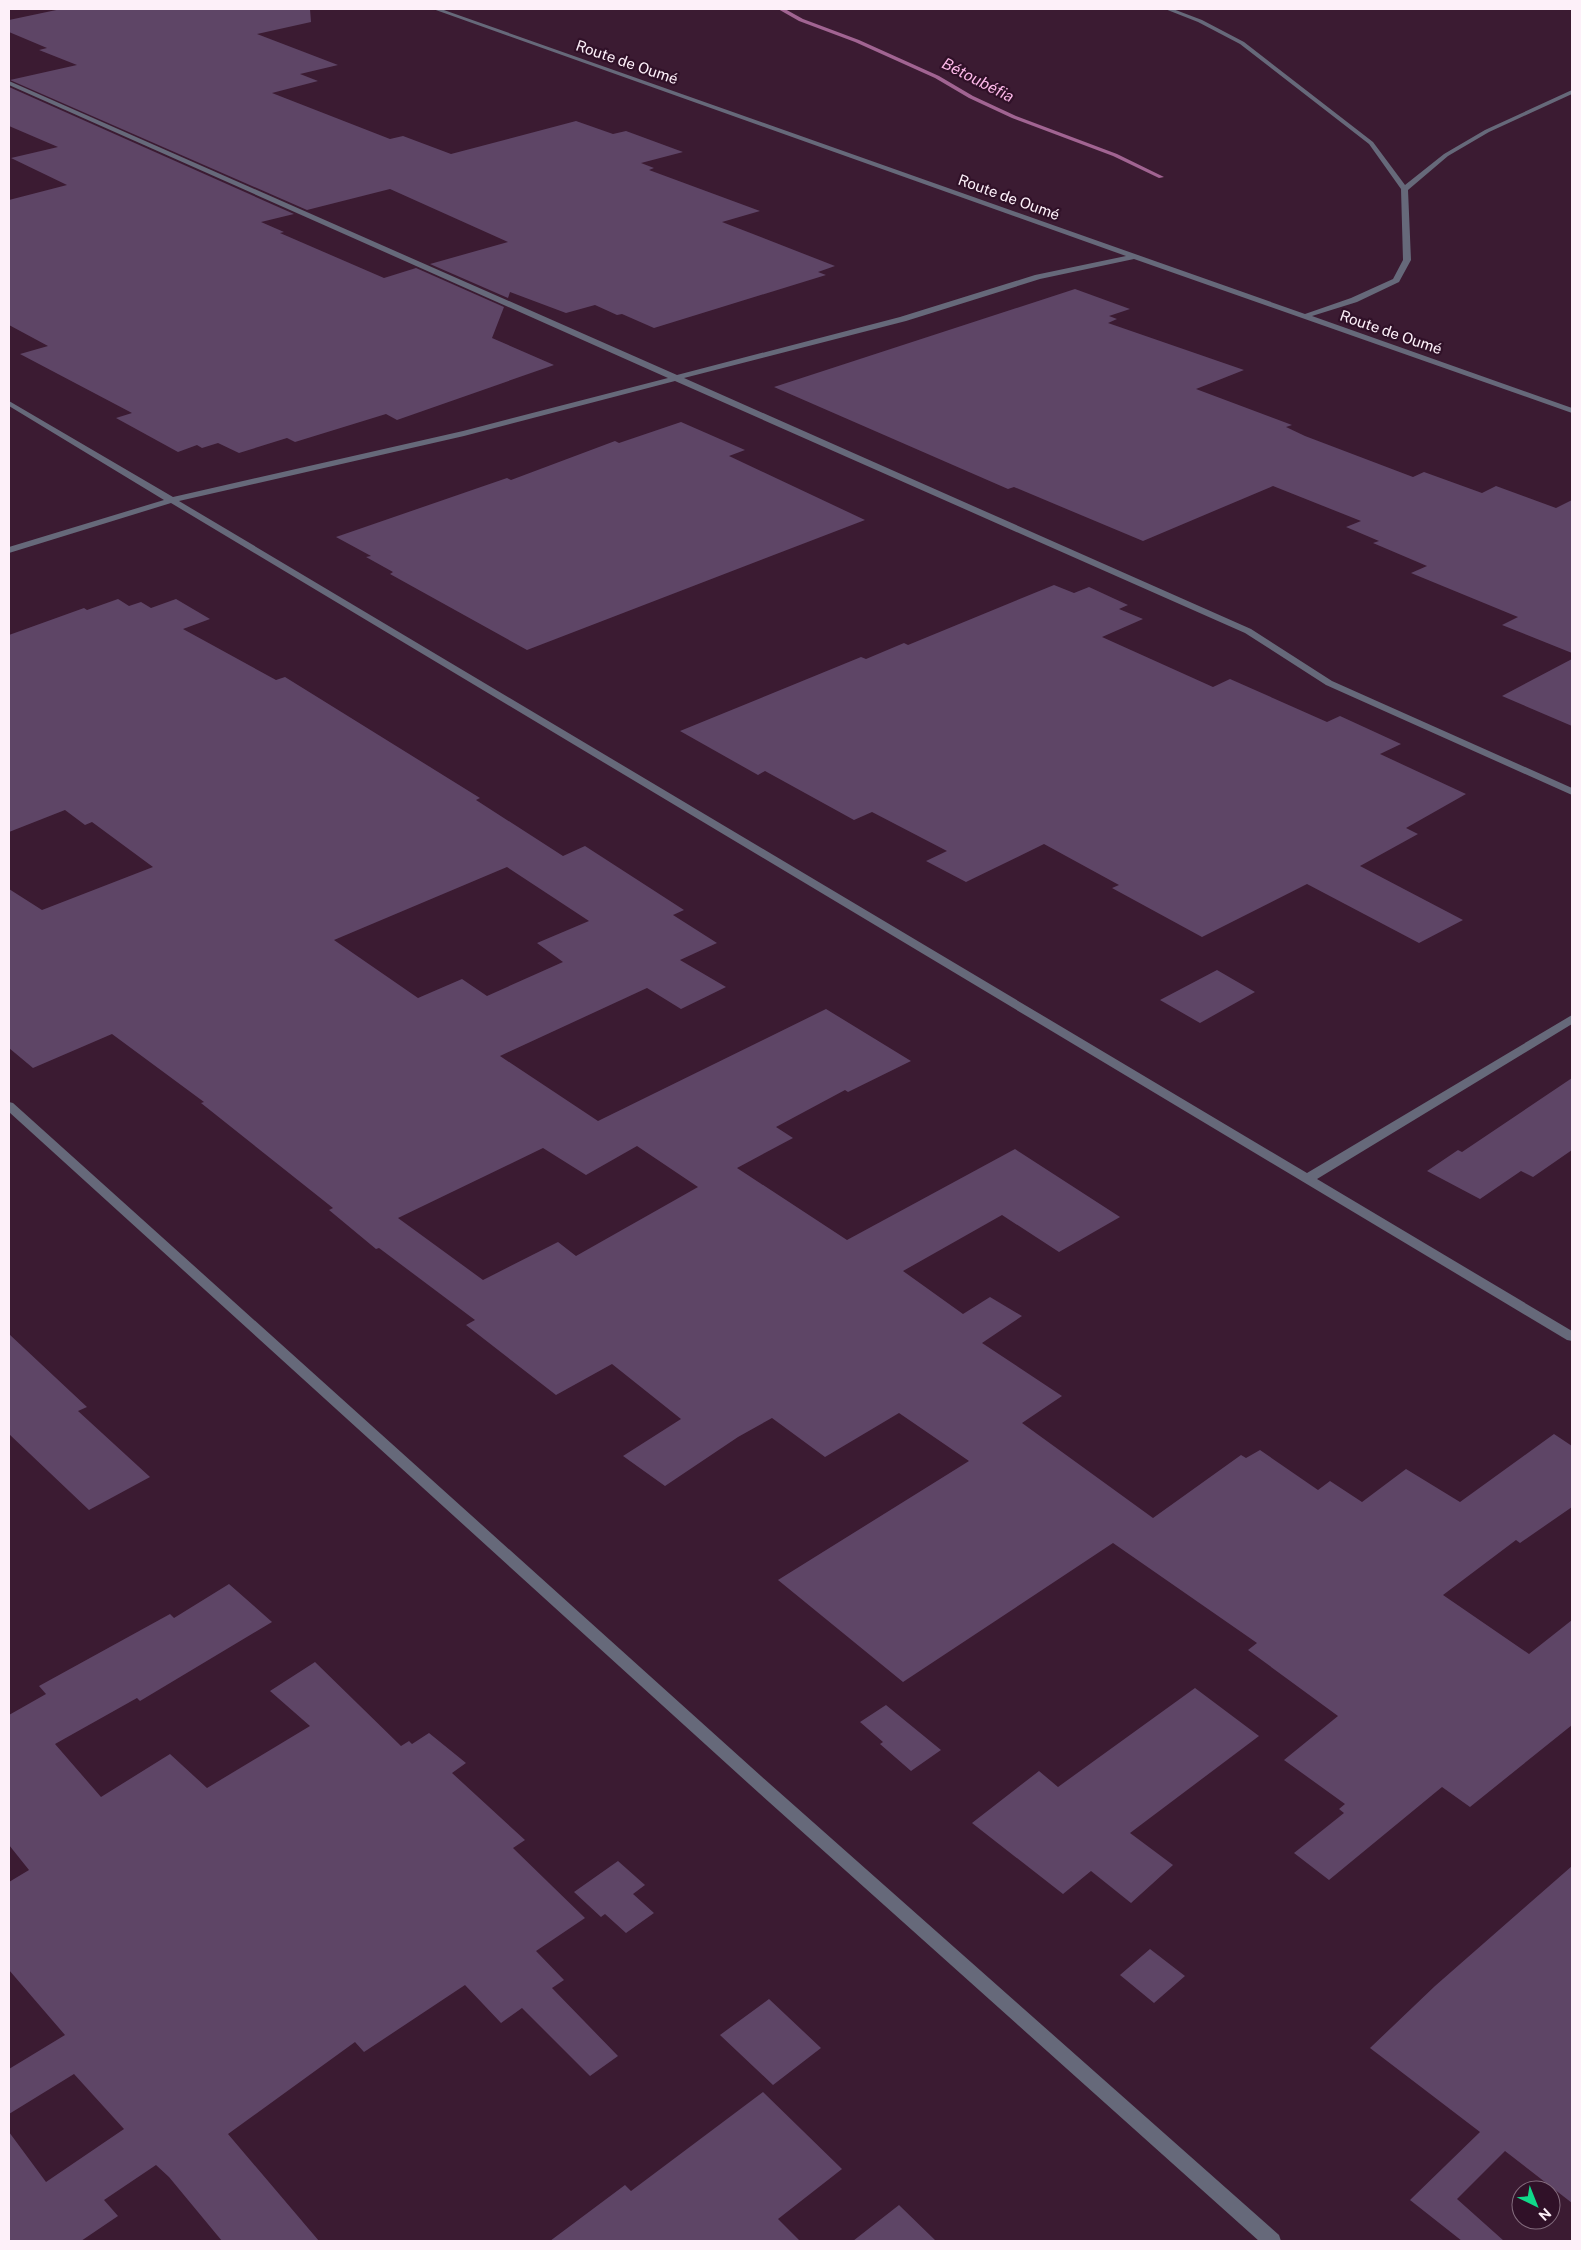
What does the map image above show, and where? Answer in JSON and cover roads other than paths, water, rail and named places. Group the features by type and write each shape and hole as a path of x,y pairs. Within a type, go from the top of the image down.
{"street":[{"name":"Route de Oumé","path":"436,9 1572,411"},
{"path":"1168,9 1200,20 1242,43 1371,143 1404,190 1407,260 1396,280 1354,300 1306,316"},
{"path":"9,83 1248,631 1329,683 1572,792"},
{"path":"1404,190 1446,155 1487,131 1572,92"},
{"path":"9,550 172,500 464,433 903,319 1038,277 1136,256"},
{"path":"9,403 1572,1337"},
{"path":"1308,1179 1572,1019"},
{"path":"9,1106 748,1774 1272,2241"}],"waterway":[{"name":"Bétoubéfia","path":"781,9 801,20 857,41 937,77 971,97 1014,117 1115,155 1161,177"}]}
